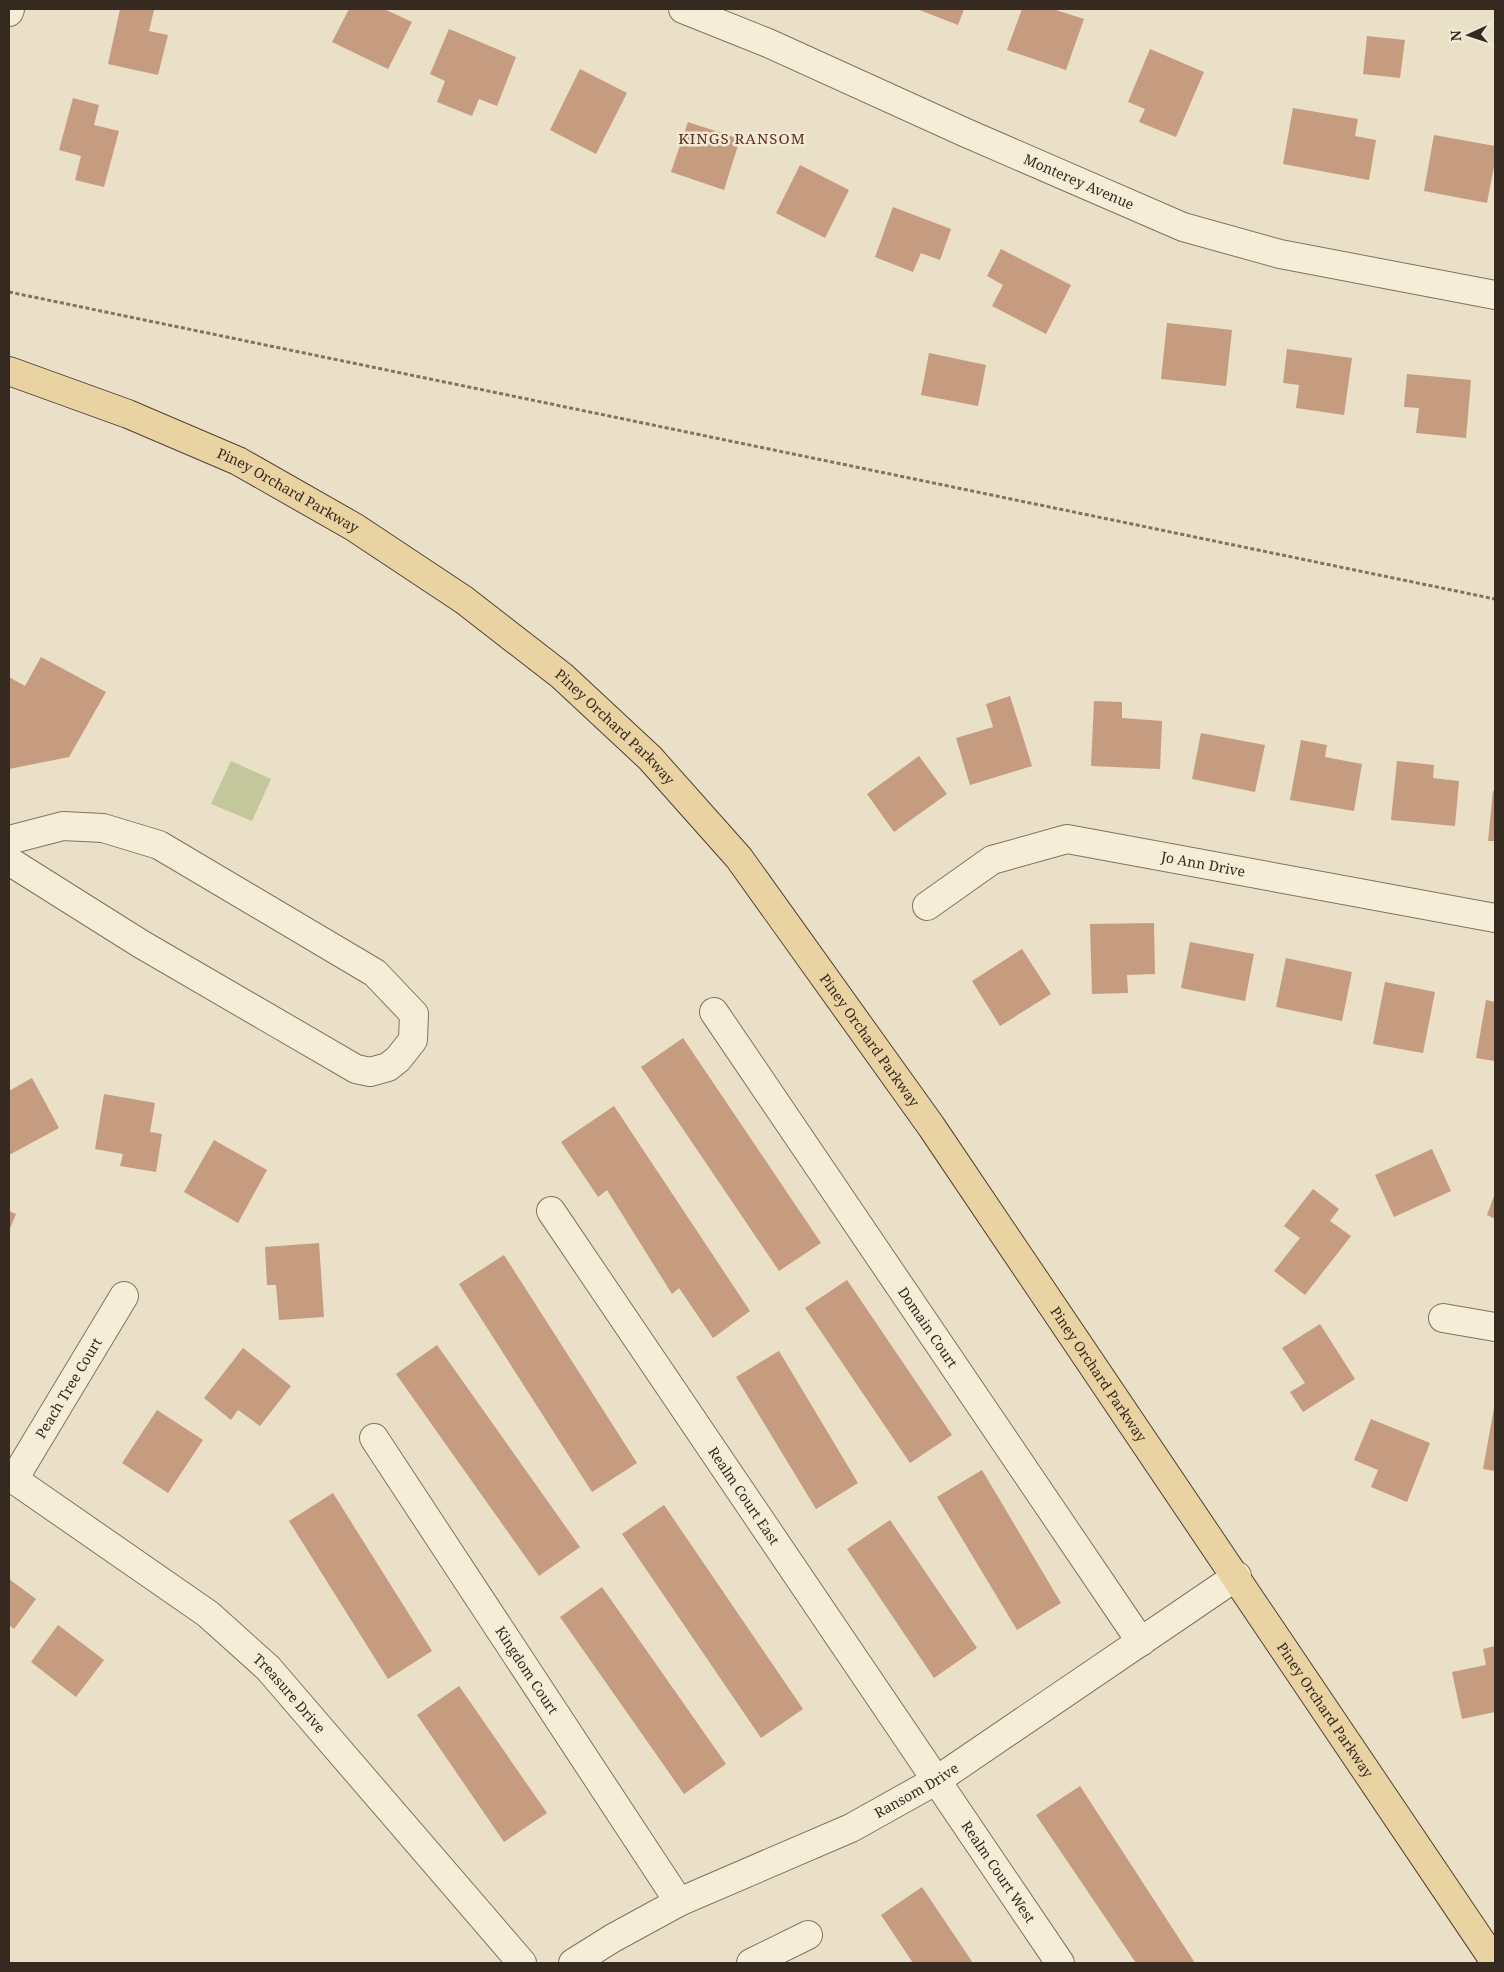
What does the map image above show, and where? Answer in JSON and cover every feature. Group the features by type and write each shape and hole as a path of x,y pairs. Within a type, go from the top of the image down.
{"main road":[{"name":"Piney Orchard Parkway","path":"9,371 128,414 238,461 354,527 464,600 555,670 650,758 739,858 931,1126 1237,1576 1495,1962"}],"street":[{"name":"Monterey Avenue","path":"683,9 768,43 1183,228 1280,254 1495,295"},
{"path":"9,840 63,826 103,828 159,845 375,973 414,1014 413,1040 398,1059 388,1067 370,1072 356,1069 150,949 9,861"},
{"name":"Jo Ann Drive","path":"927,906 992,860 1067,839 1495,918"},
{"name":"Domain Court","path":"714,1012 1141,1642"},
{"name":"Realm Court East","path":"551,1211 937,1780"},
{"name":"Peach Tree Court","path":"11,1478 124,1296"},
{"path":"1443,1318 1495,1327"},
{"name":"Kingdom Court","path":"374,1438 679,1902"},
{"name":"Treasure Drive","path":"11,1478 208,1614 268,1668 522,1963"},
{"name":"Ransom Drive","path":"574,1963 613,1938 679,1902 851,1828 937,1780 1237,1576"},
{"name":"Realm Court West","path":"937,1780 1060,1963"},
{"path":"751,1963 808,1935"}],"path":[{"path":"9,292 1495,599"}],"green space":[{"path":"231,761 271,779 252,821 211,804"}],"building":[{"path":"120,9 154,10 149,31 168,35 158,75 108,64"},
{"path":"349,9 384,9 412,22 388,69 332,42"},
{"path":"917,9 964,9 958,25"},
{"path":"1022,9 1053,9 1084,19 1066,70 1007,50"},
{"path":"449,29 516,57 497,106 479,99 472,116 437,102 445,81 430,74"},
{"path":"1367,36 1405,40 1400,78 1363,74"},
{"path":"1150,49 1204,72 1176,137 1139,122 1145,109 1128,102"},
{"path":"580,69 627,93 596,154 550,130"},
{"path":"73,98 99,105 94,125 119,131 104,187 75,180 81,156 59,150"},
{"path":"1293,108 1358,119 1355,136 1376,140 1369,180 1283,164"},
{"path":"688,122 740,139 724,190 671,172"},
{"path":"1434,135 1495,146 1495,161 1487,203 1424,191"},
{"path":"800,165 849,190 825,238 776,213"},
{"path":"893,207 951,229 940,260 921,253 913,272 875,257"},
{"path":"1001,249 1071,285 1046,334 992,306 1003,285 987,276"},
{"path":"1167,323 1232,330 1226,386 1161,379"},
{"path":"1287,349 1352,358 1344,415 1296,408 1299,385 1283,383"},
{"path":"929,353 986,365 978,406 921,395"},
{"path":"1407,374 1471,380 1466,438 1416,433 1419,408 1404,407"},
{"path":"41,657 106,692 69,757 9,769 9,677 25,686"},
{"path":"1010,696 1032,766 970,785 956,738 993,727 986,704"},
{"path":"1094,701 1122,702 1122,718 1162,721 1160,769 1091,766"},
{"path":"1201,733 1265,745 1255,792 1192,779"},
{"path":"1301,740 1327,745 1325,757 1362,764 1354,811 1290,800"},
{"path":"919,756 947,794 894,832 867,794"},
{"path":"1397,761 1434,765 1433,778 1459,781 1455,826 1391,820"},
{"path":"1493,791 1495,791 1495,841 1488,841"},
{"path":"1154,923 1155,974 1127,975 1128,993 1092,994 1090,924"},
{"path":"1190,942 1254,954 1245,1001 1181,988"},
{"path":"1022,949 1051,994 1000,1026 972,981"},
{"path":"1286,958 1352,972 1342,1021 1276,1007"},
{"path":"1385,982 1435,992 1423,1053 1373,1044"},
{"path":"1486,1000 1495,1002 1495,1061 1476,1058"},
{"path":"683,1038 821,1243 779,1271 641,1067"},
{"path":"32,1078 59,1128 9,1155 9,1091"},
{"path":"104,1094 155,1103 150,1132 162,1134 156,1172 120,1166 123,1154 95,1149"},
{"path":"614,1106 750,1311 713,1338 679,1288 672,1294 607,1190 598,1197 561,1142"},
{"path":"214,1140 267,1170 238,1223 184,1192"},
{"path":"1432,1149 1451,1191 1394,1217 1375,1175"},
{"path":"1313,1189 1339,1209 1330,1221 1351,1236 1305,1295 1274,1271 1300,1238 1284,1226"},
{"path":"1495,1193 1495,1219 1487,1215"},
{"path":"9,1211 16,1214 9,1231"},
{"path":"319,1243 324,1317 279,1320 276,1285 267,1285 265,1247"},
{"path":"504,1255 637,1463 592,1492 459,1284"},
{"path":"847,1280 952,1435 910,1463 805,1308"},
{"path":"1320,1324 1355,1379 1303,1412 1290,1392 1305,1383 1282,1348"},
{"path":"437,1345 580,1547 539,1576 396,1374"},
{"path":"243,1348 291,1386 260,1426 238,1410 231,1420 204,1398"},
{"path":"779,1351 858,1483 816,1509 736,1377"},
{"path":"1495,1408 1495,1471 1483,1469"},
{"path":"157,1410 203,1440 168,1493 122,1463"},
{"path":"1371,1419 1430,1443 1407,1502 1371,1487 1378,1470 1354,1460"},
{"path":"982,1470 1061,1603 1017,1630 937,1497"},
{"path":"333,1493 432,1651 388,1679 289,1521"},
{"path":"664,1505 803,1709 761,1738 622,1534"},
{"path":"890,1520 977,1648 934,1678 847,1549"},
{"path":"9,1579 36,1599 14,1629 9,1625"},
{"path":"602,1587 726,1764 684,1794 560,1617"},
{"path":"58,1625 104,1660 76,1697 31,1662"},
{"path":"1495,1646 1495,1712 1462,1719 1452,1672 1486,1665 1483,1649"},
{"path":"459,1686 547,1813 504,1842 417,1715"},
{"path":"1080,1786 1195,1963 1136,1963 1036,1815"},
{"path":"922,1887 973,1963 913,1963 881,1915"}],"district":[{"name":"KINGS RANSOM","path":"742,139"}]}
